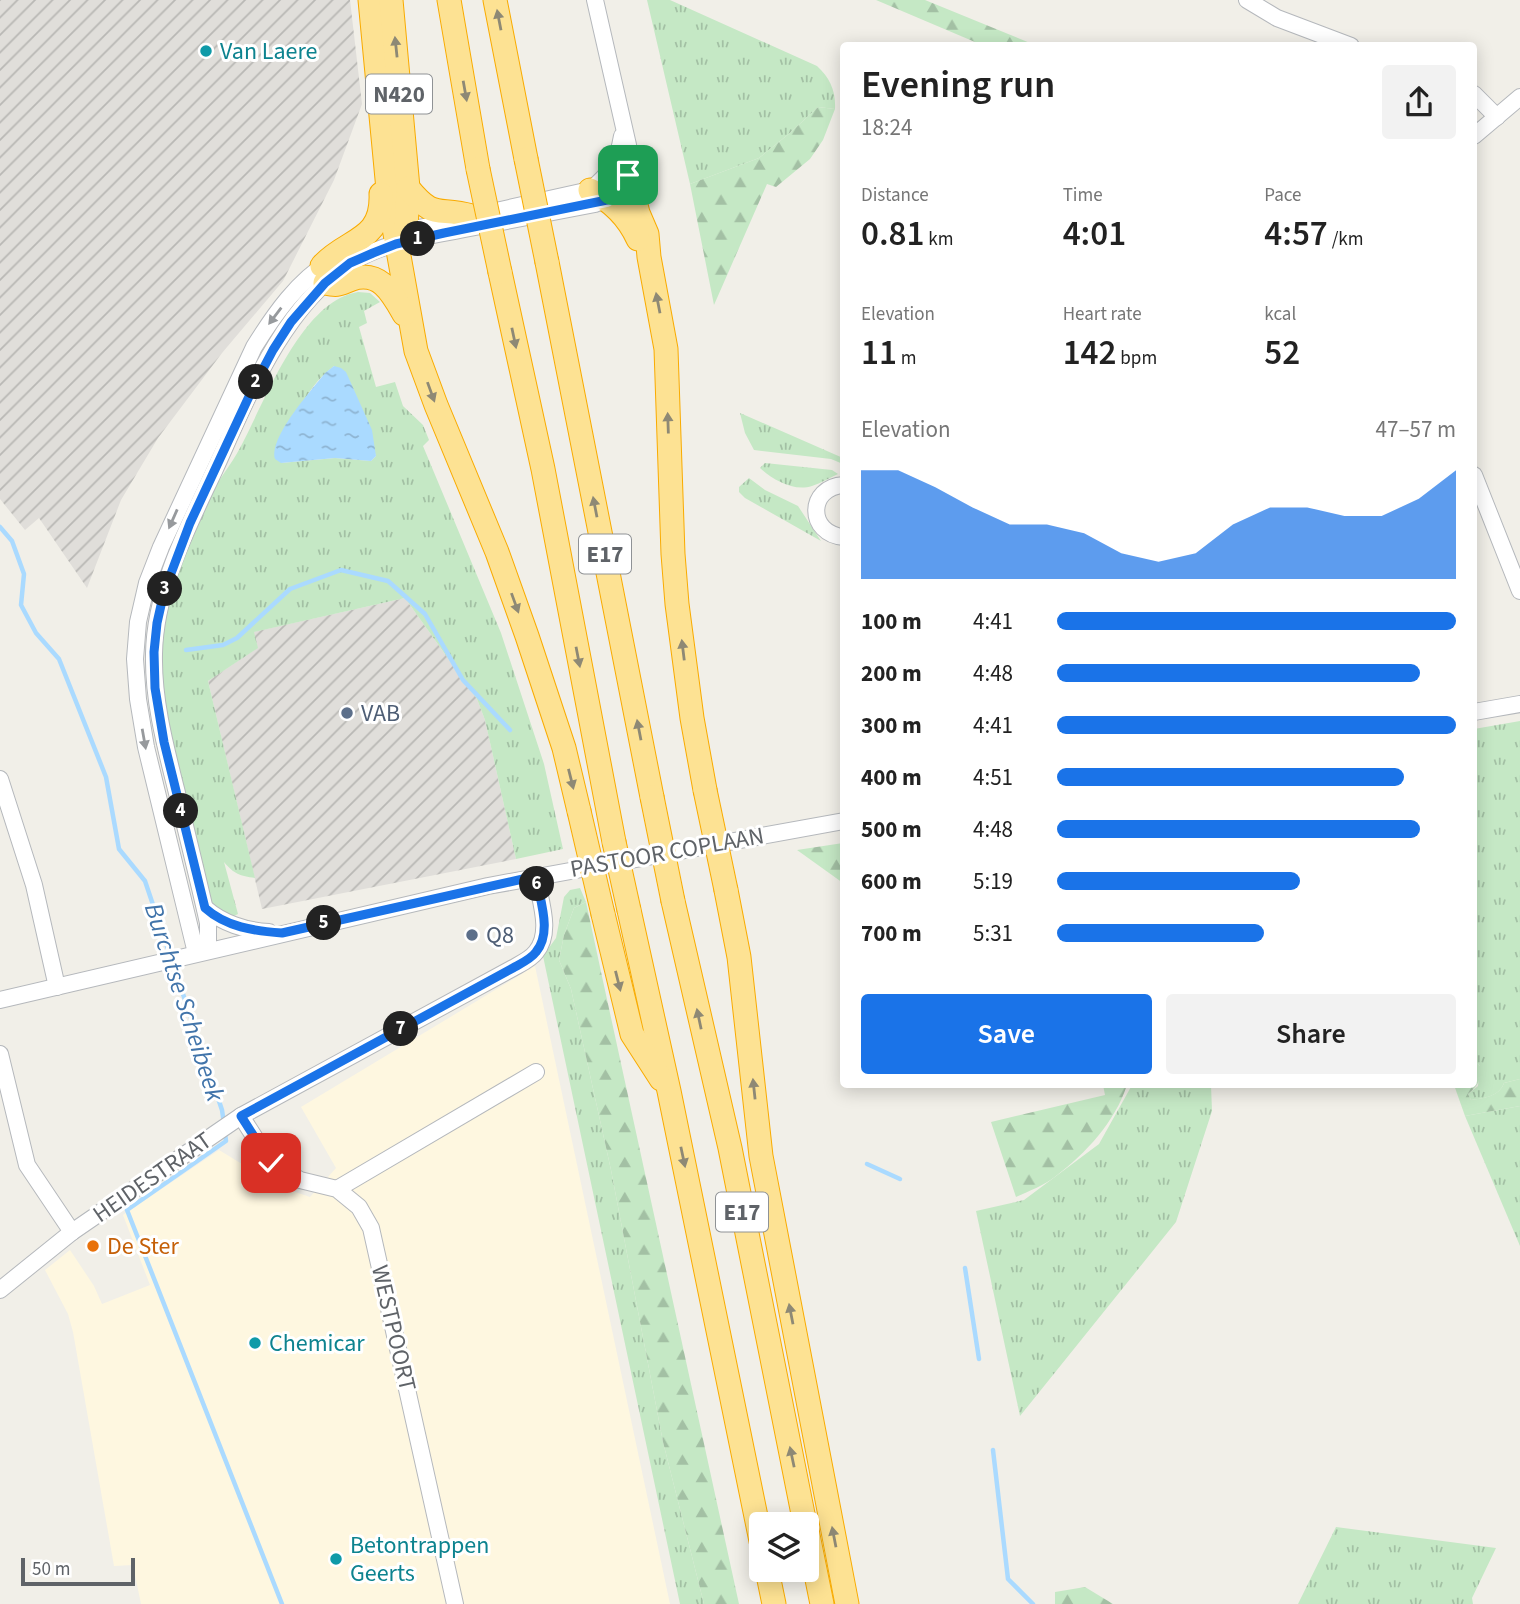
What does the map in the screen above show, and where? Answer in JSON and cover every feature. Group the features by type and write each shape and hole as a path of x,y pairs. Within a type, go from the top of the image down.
{"highway":[{"name":"N420","path":"370,0 386,160 399,236"},
{"name":"N420","path":"391,0 408,188 399,236"},
{"name":"E17","path":"449,0 478,169 543,469 606,805 669,1090 755,1512"},
{"name":"E17","path":"495,0 673,901 730,1148 804,1512"},
{"path":"386,160 381,187 381,212 377,223 360,240 330,257 323,275 340,286 353,279 367,277 382,281 390,289 411,327"},
{"path":"628,175 638,213 647,234 666,349 671,527 677,604 692,718 739,957 761,1156 847,1604"},
{"path":"408,188 421,204 431,211 458,212 472,216"},
{"path":"599,195 631,224 649,257"},
{"path":"399,236 416,351 497,552 564,748 632,1034 669,1090"},
{"path":"769,1582 774,1604"},
{"path":"818,1582 822,1604"}],"street":[{"path":"399,236 599,195 623,185 631,162 595,0"},
{"path":"1247,0 1277,18 1340,42"},
{"path":"1477,97 1497,117"},
{"path":"1477,134 1520,97"},
{"path":"599,195 603,180 614,166 620,151 624,125"},
{"path":"202,952 146,747 135,659 138,622 147,583 161,547 254,347 273,316 323,275 399,236 472,216 599,195"},
{"path":"202,952 208,923 164,742 155,688 154,652 157,623 178,552 253,388 273,350 323,275"},
{"path":"1477,483 1520,591"},
{"path":"840,486 827,489 821,495 816,511 821,527 840,537"},
{"path":"1477,711 1520,704"},
{"path":"0,779 5,808 34,885 57,987"},
{"name":"PASTOOR COPLAAN","path":"0,1000 536,876 840,822"},
{"name":"HEIDESTRAAT","path":"0,1290 10,1279 72,1232 241,1116 536,953 544,937 536,876"},
{"path":"205,908 221,920 236,926 261,932 282,933"},
{"path":"0,1054 27,1165 72,1232"},
{"path":"337,1189 536,1072"},
{"name":"WESTPOORT","path":"241,1116 271,1163 300,1180 337,1189 359,1207 371,1228 455,1604"}],"shaded area":[{"path":"0,0 350,0 362,104 334,180 283,281 222,353 158,438 121,500 87,588 39,518 25,530 0,499"},
{"path":"405,598 477,699 485,720 516,859 262,909 208,681 257,648 253,632"},
{"path":"535,966 670,1604 141,1604 133,1565 114,1566 73,1332 68,1314 45,1270 70,1250 94,1286 102,1304 150,1285 123,1215 219,1150 278,1186 310,1197 336,1168 301,1107"}],"green space":[{"path":"647,0 670,0 817,66 831,85 835,109 818,107 759,158 690,184"},
{"path":"876,0 925,0 1028,42 975,42"},
{"path":"818,107 835,109 823,140 810,159 776,187 767,184 714,305 690,184 759,158"},
{"path":"358,292 370,293 380,302 364,311 367,323 359,327 376,387 395,382 403,406 423,425 429,440 423,446 501,633 544,764 563,849 516,859 485,720 477,699 405,598 254,632 258,648 208,681 255,878 238,874 224,862 238,914 232,917 214,906 208,893 175,759 161,680 163,630 171,590 192,531 209,497 240,448 287,356 319,314 338,299","holes":["334,366 352,387 376,456 371,461 335,458 281,463 300,410 322,376"]},
{"path":"740,413 840,457 840,463 831,459 754,450 745,433"},
{"path":"765,463 832,470 838,474 812,486 798,487 777,481 760,468"},
{"path":"749,478 765,490 798,506 821,541 745,498 739,492 739,487"},
{"path":"1520,721 1520,1079 1504,1083 1499,1091 1490,1096 1471,1100 1468,1094 1478,1086 1480,1066 1477,1064 1477,728"},
{"path":"840,843 840,881 797,850"},
{"path":"580,888 586,902 574,908 564,935 559,960 571,989 611,1170 663,1442 704,1604 680,1604 543,956 556,938 564,897 570,890"},
{"path":"586,902 739,1604 704,1604 663,1442 611,1170 571,989 559,960 564,935 574,908"},
{"path":"1477,1064 1480,1066 1477,1085"},
{"path":"1520,1079 1520,1106 1465,1116 1455,1088 1474,1088 1468,1094 1471,1100 1490,1096 1502,1088 1504,1083"},
{"path":"1104,1088 1126,1088 1107,1124 1078,1157 1052,1179 1016,1197 991,1122 1105,1095"},
{"path":"1130,1088 1211,1088 1212,1111 1176,1222 1020,1416 976,1211 1024,1200 1099,1144"},
{"path":"1520,1106 1520,1246 1465,1116"},
{"path":"1336,1527 1496,1548 1472,1598 1473,1604 1298,1604"},
{"path":"1085,1587 1113,1604 1055,1604 1055,1592"}],"water":[{"path":"334,366 346,372 372,430 376,456 371,461 335,458 281,463 275,459 275,450 284,427 301,402"}],"waterway":[{"name":"Burchtse Scheibeek","path":"0,527 12,541 24,574 21,605 36,633 59,659 106,777 119,849 145,881 222,1110 224,1124"},
{"path":"186,650 223,645 237,638 290,589 341,570 388,581 425,614 463,680 510,730"},
{"name":"Burchtse Scheibeek","path":"225,1133 226,1141 127,1210 282,1604"},
{"path":"867,1164 900,1179"},
{"path":"965,1268 979,1359"},
{"path":"993,1450 1008,1579 1033,1604"}],"place":[{"name":"Van Laere","path":"206,51"},
{"name":"VAB","path":"347,713"},
{"name":"Q8","path":"472,935"},
{"name":"De Ster","path":"93,1246"},
{"name":"Chemicar","path":"255,1343"},
{"name":"Betontrappen Geerts","path":"336,1559"}],"route":[{"path":"271,1163 241,1116 536,953 544,937 541,898 536,876 282,933 261,932 236,926 221,920 205,908 164,742 155,688 154,652 157,623 178,552 227,442 273,350 291,322 325,283 350,263 396,244 607,200 623,185 628,175"}]}
